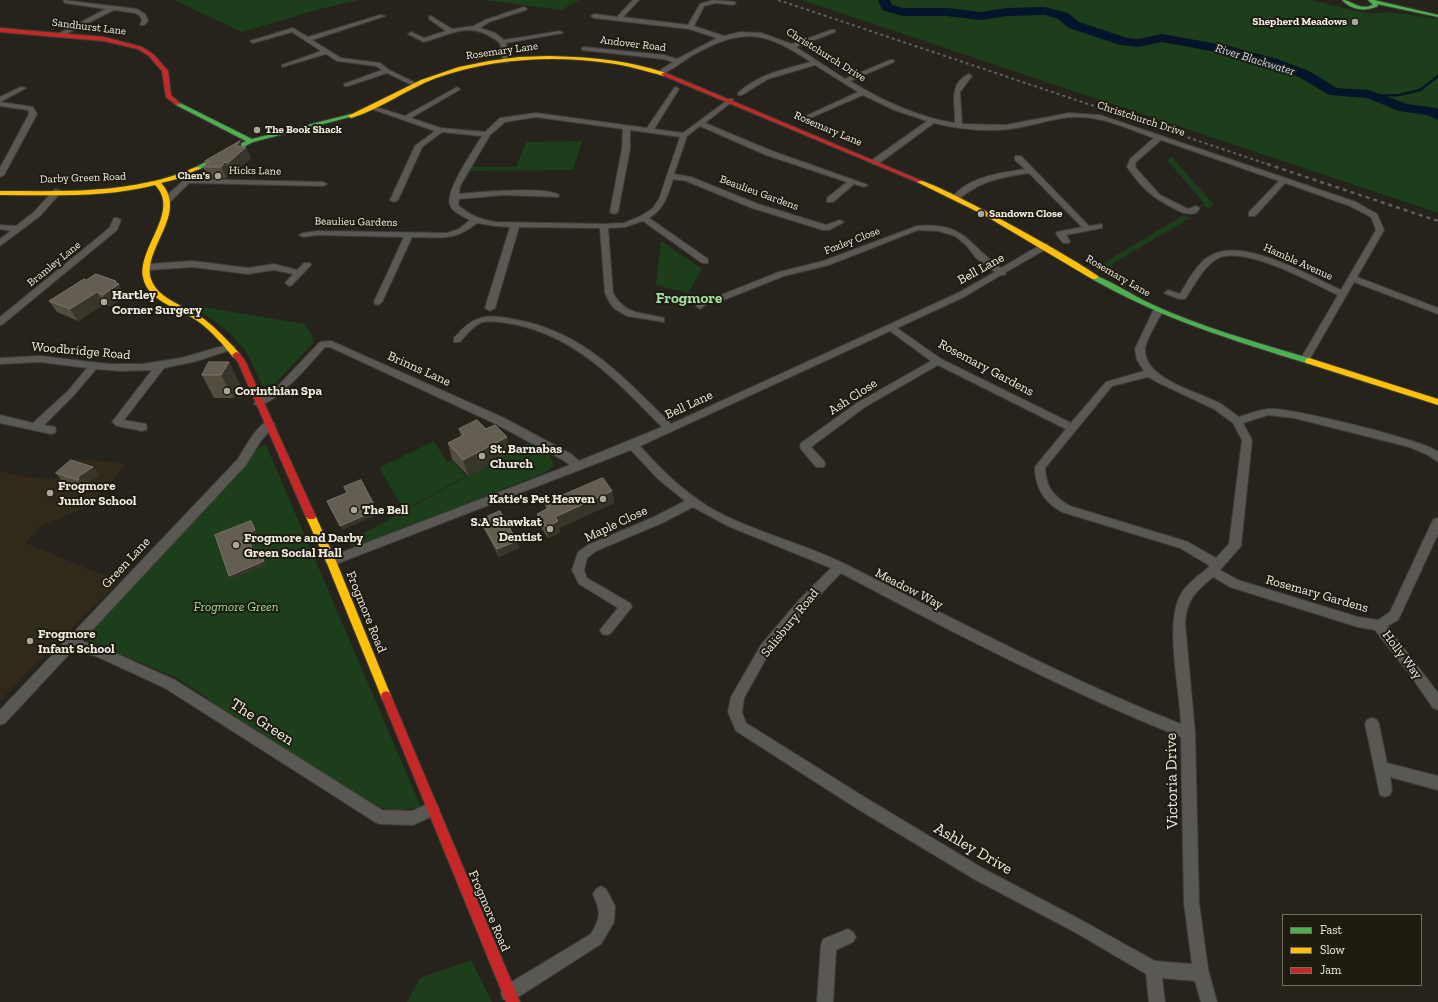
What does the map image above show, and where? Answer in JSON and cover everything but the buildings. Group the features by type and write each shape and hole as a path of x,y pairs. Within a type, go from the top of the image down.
{"street":[{"path":"619,18 636,0"},
{"path":"65,1 137,11 142,15 145,21 142,24"},
{"path":"690,27 702,6 716,1 733,3"},
{"path":"1343,2 1361,8 1372,3 1438,16"},
{"path":"60,35 112,8"},
{"path":"477,27 487,21 524,9"},
{"path":"309,39 382,16"},
{"path":"594,16 690,27 723,38"},
{"path":"431,18 452,32"},
{"path":"411,34 424,40 469,27 477,27 482,28 503,42 560,33"},
{"name":"Sandhurst Lane","path":"0,30 104,39 140,48 151,55 165,71 168,79 168,96 175,103 251,141"},
{"path":"253,41 293,30 309,39 326,52 345,62 378,64 387,71 416,85"},
{"path":"793,46 833,31"},
{"name":"Christchurch Drive","path":"659,72 723,38 740,34 761,35 779,39 793,46 815,63 863,92 932,121 958,126 1004,128 1057,116 1078,114 1100,117 1353,204 1369,212 1377,220 1380,230 1378,236 1305,360"},
{"path":"503,42 506,61"},
{"name":"Andover Road","path":"584,49 664,58 679,62"},
{"path":"284,66 326,52"},
{"name":"Rosemary Lane","path":"188,177 251,141 344,119 372,108 416,85 451,71 506,61 562,56 584,57 629,64 659,72 731,100 956,197 1045,246 1115,290 1158,311 1438,402"},
{"path":"845,81 892,61"},
{"path":"740,94 749,85 764,77 815,63"},
{"path":"346,85 387,71"},
{"path":"958,126 960,120 956,96 959,88 969,76"},
{"path":"0,100 23,88"},
{"path":"405,119 457,89"},
{"path":"650,129 676,90"},
{"path":"808,118 818,110 863,92"},
{"path":"684,135 627,126 528,115 503,120 487,134 456,186 454,205 462,213 475,220 495,224 604,226 625,225 644,218 661,205 684,135 731,100"},
{"path":"0,104 31,108 33,114 0,174"},
{"path":"372,108 440,130 487,134"},
{"path":"875,162 932,121"},
{"path":"699,123 770,153 864,185"},
{"path":"614,212 626,149 627,126"},
{"name":"Beaulieu Gardens","path":"394,200 419,146 440,130"},
{"path":"1160,137 1133,161 1131,167 1150,191 1157,197 1187,212 1193,211 1196,208"},
{"path":"1018,158 1088,229"},
{"path":"956,197 976,181 992,176 1030,171"},
{"name":"Beaulieu Gardens","path":"670,176 688,179 755,206 826,228 840,222"},
{"path":"167,200 188,177"},
{"name":"Darby Green Road","path":"0,193 114,191 188,177"},
{"name":"Hicks Lane","path":"188,177 323,184"},
{"path":"1252,214 1284,180"},
{"path":"830,200 853,181"},
{"path":"157,183 166,194 167,200"},
{"path":"0,243 37,214 58,191"},
{"path":"454,197 490,192 535,192 555,195"},
{"name":"Frogmore Road","path":"167,200 166,218 151,251 147,276 150,286 161,297 193,314 216,332 230,347 240,361 270,424 331,561 511,998"},
{"path":"644,218 705,261"},
{"name":"Bramley Lane","path":"0,322 104,237 114,228 117,220"},
{"name":"Beaulieu Gardens","path":"303,235 316,233 447,235 456,234 462,231 475,220"},
{"path":"490,308 515,225"},
{"path":"604,226 609,292 613,303 619,310 661,320"},
{"name":"Foxley Close","path":"700,306 705,301 718,299 782,274 808,269 917,228 929,226 944,229 960,236 969,243 978,255 1002,273"},
{"path":"1066,241 1060,234 1099,226"},
{"path":"0,227 19,229"},
{"name":"Beaulieu Gardens","path":"378,302 409,235"},
{"name":"Bell Lane","path":"331,561 633,445 961,295 1002,273 1045,246"},
{"name":"Hamble Avenue","path":"1168,293 1182,297 1206,261 1215,255 1227,253 1246,253 1260,257 1343,294"},
{"path":"148,267 193,264 248,271 274,267 299,273"},
{"path":"289,283 307,265"},
{"path":"1353,279 1438,311"},
{"path":"1158,311 1140,349 1142,360 1150,373 1160,380 1218,407 1237,421 1247,440 1235,546 1215,568"},
{"path":"457,340 472,324 479,320 489,318 519,322 542,328 568,339 592,355 669,428"},
{"name":"Rosemary Gardens","path":"890,327 938,361 1072,428"},
{"name":"Brinns Lane","path":"259,403 280,389 323,344 331,344 500,421 567,457 579,467"},
{"name":"Woodbridge Road","path":"0,361 46,359 93,366 132,368 160,365 210,354 230,347"},
{"name":"Ash Close","path":"820,464 805,446 860,405 938,361"},
{"path":"142,427 117,422 160,365"},
{"path":"36,426 71,393 93,366"},
{"name":"Rosemary Gardens","path":"1150,373 1109,384 1040,466 1039,478 1044,491 1054,503 1066,509 1184,545 1234,584 1358,622 1379,625 1394,616 1438,522"},
{"path":"1237,421 1268,412 1294,414 1412,444 1432,452 1438,458"},
{"path":"0,419 51,430"},
{"name":"Green Lane","path":"0,719 242,462 256,439 270,424"},
{"name":"Meadow Way","path":"633,445 649,464 694,502 716,516 838,567 876,588 1034,667 1128,710 1188,733"},
{"name":"Maple Close","path":"606,630 626,607 583,581 578,570 582,556 592,548 658,520 694,502"},
{"name":"Salisbury Road","path":"741,727 735,712 738,696 766,649 803,604 838,567"},
{"name":"Victoria Drive","path":"1209,1002 1200,973 1192,916 1188,733 1179,612 1186,594 1192,586 1215,568"},
{"name":"Holly Way","path":"1379,625 1416,672 1438,704"},
{"name":"The Green","path":"72,643 102,653 170,684 380,817 413,818 432,809"},
{"path":"1372,724 1385,790"},
{"name":"Ashley Drive","path":"741,727 867,807 979,874 1078,926 1153,969 1200,973"},
{"path":"1381,768 1438,783"},
{"path":"511,998 596,939 606,922 607,906 601,894"},
{"path":"825,1002 830,945 848,936"},
{"path":"1153,969 1157,1002"}],"shaded area":[{"name":"Frogmore Infant School","path":"73,460 112,461 126,465 86,508 42,525 25,543 119,581 0,701 0,471 19,476 53,479"}],"green space":[{"path":"174,0 359,0 320,9 242,32"},
{"path":"483,0 580,0 561,10"},
{"name":"Shepherd Meadows","path":"802,0 1311,0 1369,14 1390,12 1438,19 1438,213"},
{"path":"582,141 573,170 466,171 468,167 516,167 526,142"},
{"path":"1172,157 1214,205 1209,208 1202,205 1204,203 1167,160"},
{"path":"1184,215 1190,218 1099,272 1094,269"},
{"path":"661,241 702,269 688,293 656,285"},
{"path":"190,305 304,324 311,333 314,342 274,385 267,388 262,385 249,357 238,342 219,324"},
{"path":"434,441 447,462 452,460 466,476 404,510 379,468"},
{"path":"529,442 549,455 554,466 546,472 365,543 351,546 348,542"},
{"name":"Frogmore Green","path":"266,445 421,807 397,811 365,804 313,770 296,756 272,743 175,677 84,639 259,447"},
{"path":"471,960 492,1002 407,1002 420,978"}],"waterway":[{"name":"River Blackwater","path":"884,0 887,7 902,12 947,12 981,16 1007,12 1045,11 1063,16 1074,25 1125,42 1139,43 1162,38 1229,50 1272,62 1304,74 1334,92 1369,94 1404,108 1431,111 1438,115"},
{"path":"1375,96 1399,95 1420,90 1438,76"}],"railway":[{"path":"778,0 1270,165"},
{"path":"1270,165 1438,221"}],"traffic: fast":[{"path":"1344,0 1347,3 1359,8 1368,8 1376,5 1370,0"},
{"path":"1372,1 1438,16"},
{"path":"178,104 251,141"},
{"path":"198,168 251,141 351,116"},
{"path":"1095,277 1172,316 1309,361"}],"traffic: slow":[{"path":"351,116 434,77 461,68 489,62 549,57 579,58 637,66 664,74"},
{"path":"0,193 76,192 126,188 151,184 198,168"},
{"path":"919,181 987,214 1095,277"},
{"path":"157,183 166,195 167,206 147,266 147,277 150,286 165,299 200,319 236,355"},
{"path":"1309,361 1438,402"},
{"path":"311,517 331,561 386,696"}],"traffic: jam":[{"path":"0,30 104,39 140,48 151,55 165,71 168,96 178,104"},
{"path":"664,74 919,181"},
{"path":"236,355 241,361 311,517"},
{"path":"386,696 513,1002"}],"place":[{"name":"Shepherd Meadows","path":"1355,22"},
{"name":"The Book Shack","path":"257,130"},
{"name":"Chen's","path":"218,176"},
{"name":"Sandown Close","path":"981,214"},
{"name":"Hartley Corner Surgery","path":"104,302"},
{"name":"Corinthian Spa","path":"227,391"},
{"name":"St. Barnabas Church","path":"482,456"},
{"name":"Frogmore Junior School","path":"50,493"},
{"name":"Katie's Pet Heaven","path":"603,499"},
{"name":"The Bell","path":"354,510"},
{"name":"S.A Shawkat Dentist","path":"550,529"},
{"name":"Frogmore and Darby Green Social Hall","path":"236,545"},
{"name":"Frogmore Infant School","path":"30,641"}],"district":[{"name":"Frogmore","path":"689,299"}]}
